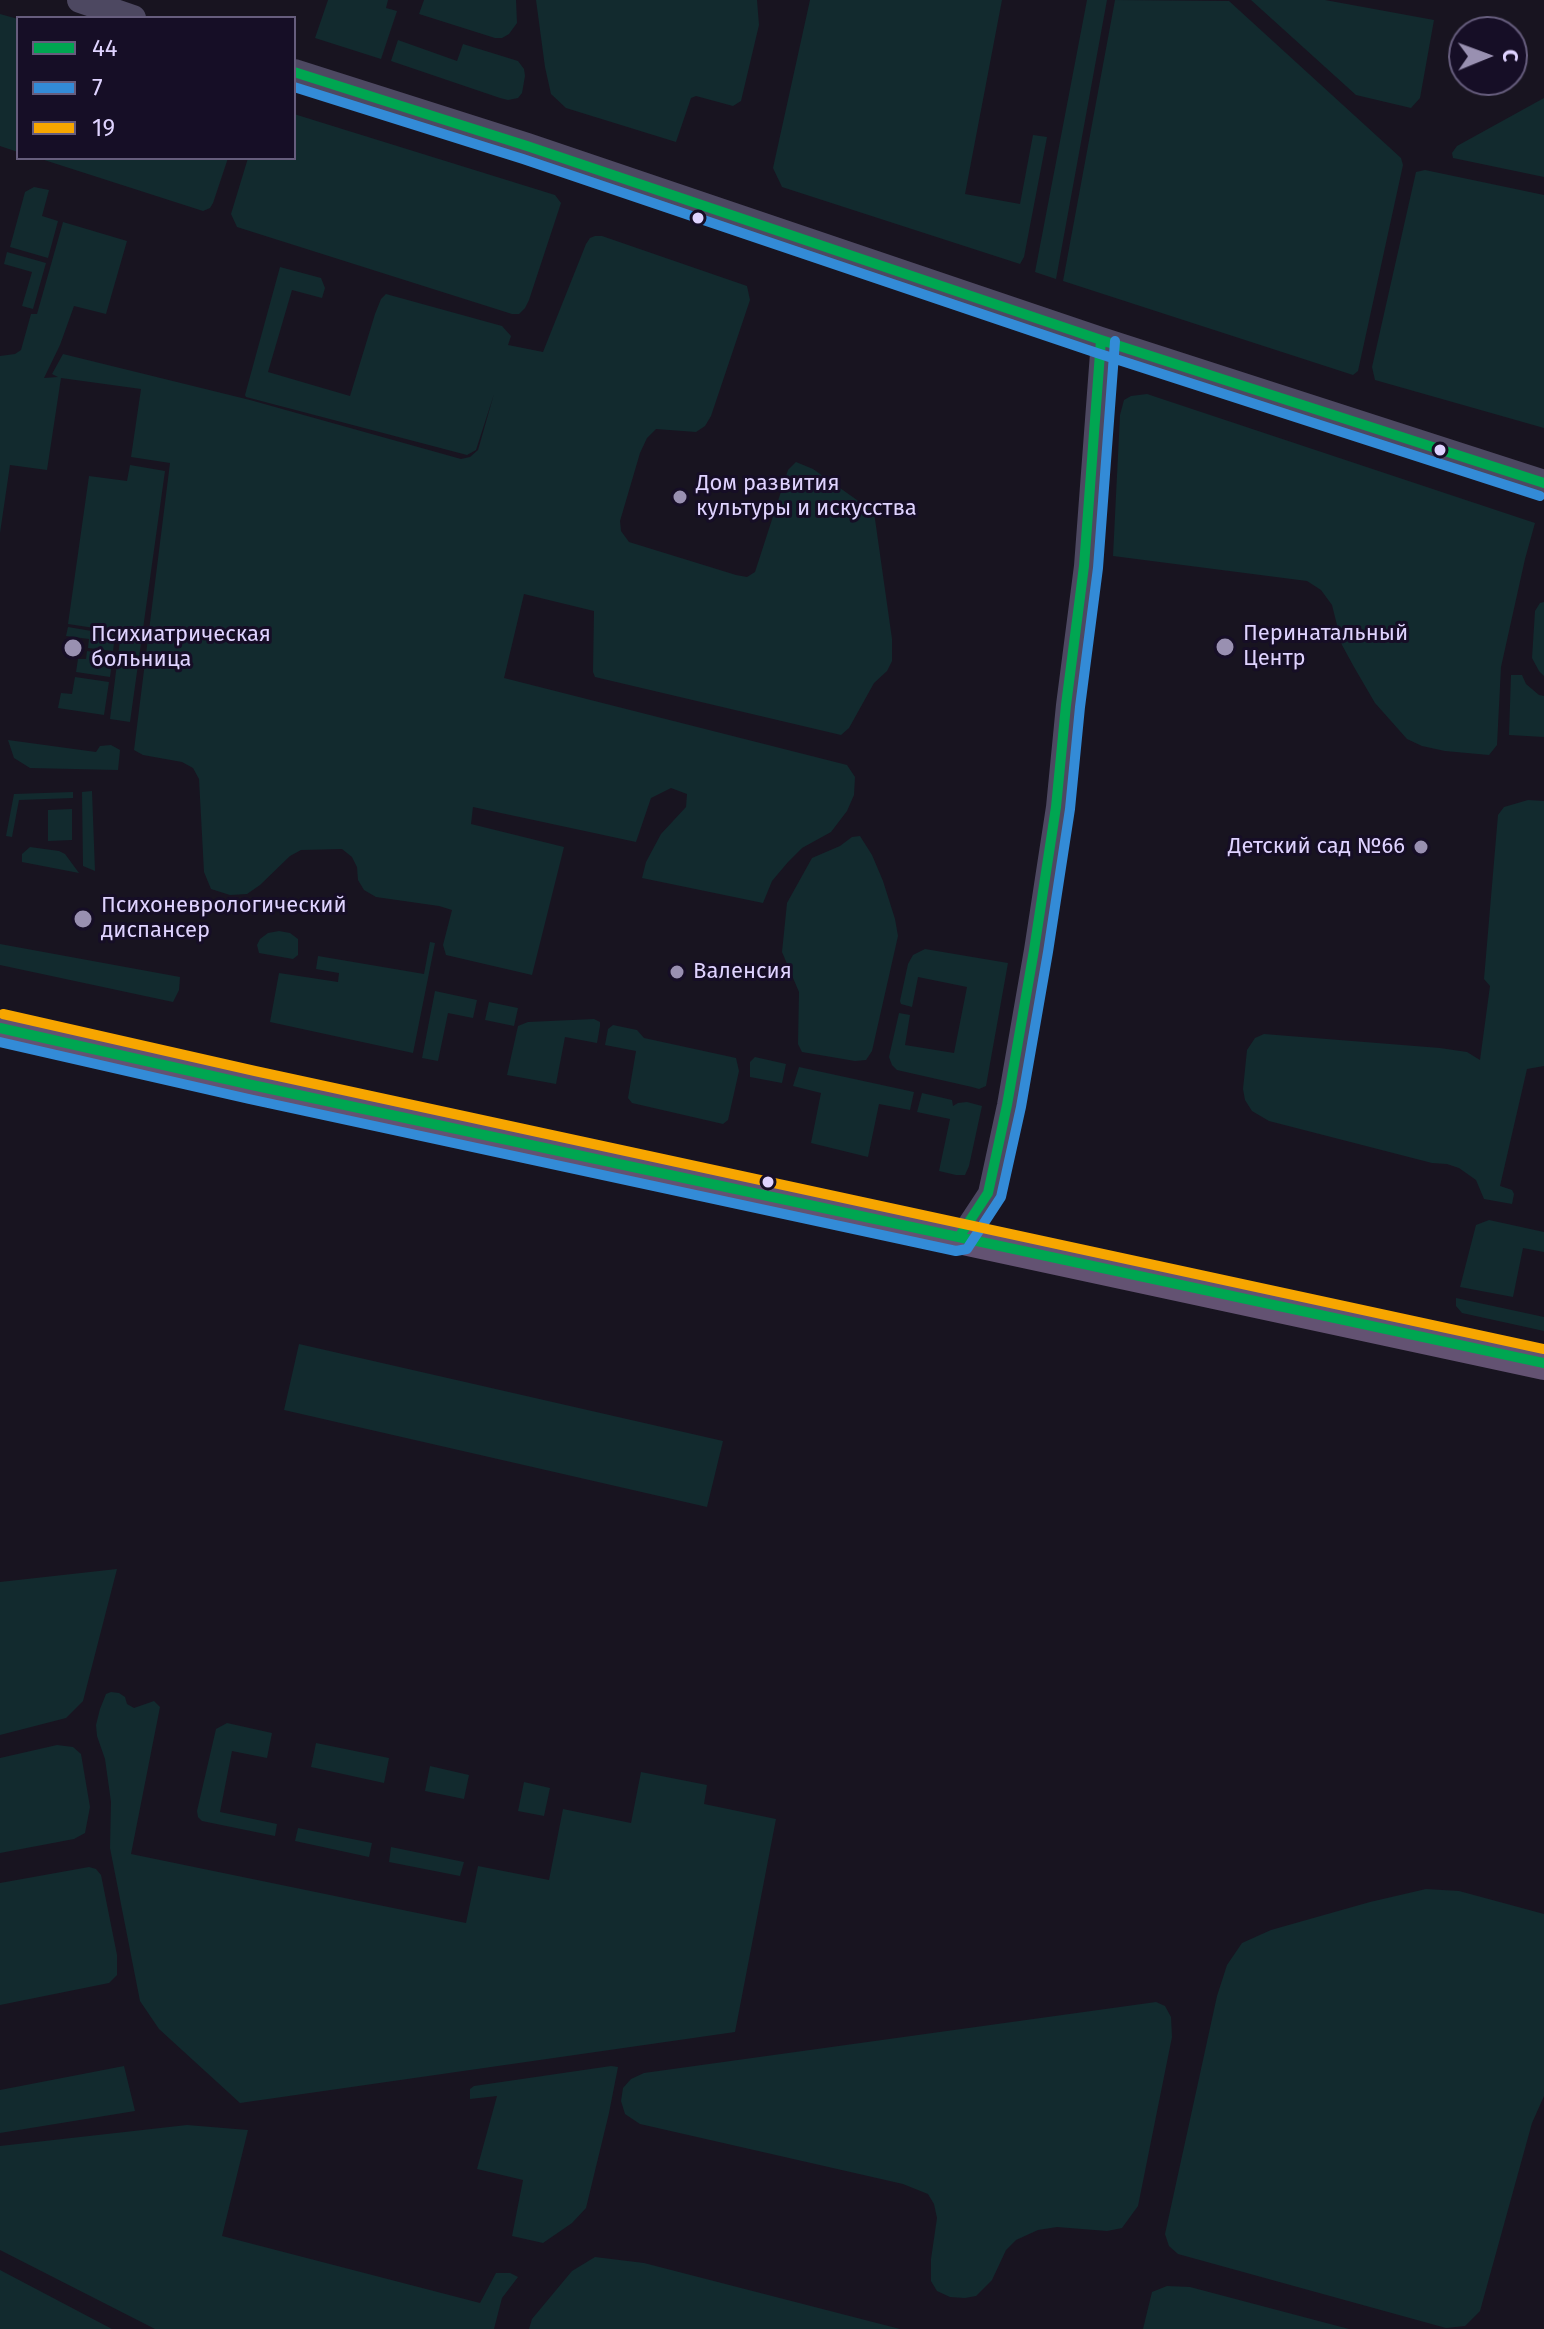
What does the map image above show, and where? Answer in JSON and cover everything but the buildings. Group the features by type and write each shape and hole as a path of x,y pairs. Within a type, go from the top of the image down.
{"main road":[{"path":"0,1028 1544,1363"}],"street":[{"path":"80,0 127,16"},
{"path":"296,73 542,151 1101,340 1544,483"},
{"path":"959,1237 988,1193 1007,1105 1041,907 1084,566 1101,340"}],"green space":[{"path":"328,0 388,0 386,8 397,11 381,59 315,38"},
{"path":"424,0 516,0 517,23 509,34 495,38 419,14"},
{"path":"536,0 757,0 759,25 741,101 733,106 696,96 691,98 676,142 566,108 551,94"},
{"path":"810,0 1002,0 965,194 1020,204 1033,135 1047,137 1024,257 1020,264 782,187 773,168"},
{"path":"1087,0 1107,0 1056,279 1035,272"},
{"path":"1115,0 1229,1 1401,158 1403,165 1358,371 1353,375 1063,281"},
{"path":"1251,0 1325,0 1434,20 1420,98 1411,108 1356,95"},
{"path":"0,14 16,18 16,151 0,146"},
{"path":"398,40 457,61 463,44 518,61 525,76 522,93 518,98 508,100 391,61"},
{"path":"1544,98 1544,177 1453,158 1452,153 1457,146"},
{"path":"296,115 555,195 561,203 529,300 519,314 237,227 231,214 247,160 296,160"},
{"path":"44,160 227,160 213,203 203,211"},
{"path":"1425,170 1544,195 1544,428 1375,380 1372,367 1416,172"},
{"path":"34,187 49,190 42,216 58,221 48,258 10,247 25,192"},
{"path":"63,222 127,241 106,314 74,306 44,378 58,377 52,374 63,354 250,400 461,459 470,457 478,450 494,394 476,450 467,455 246,397 280,267 321,278 325,288 322,298 292,290 268,372 350,396 375,314 386,294 502,326 511,336 508,345 543,352 586,244 595,236 747,286 750,300 711,416 705,426 696,432 656,429 647,438 620,521 621,531 629,542 747,577 755,572 788,470 796,462 813,469 874,512 892,639 892,661 887,671 874,683 849,728 841,735 595,677 594,611 524,594 504,678 847,765 855,777 854,795 847,811 831,832 802,848 788,862 772,881 763,903 642,878 646,862 661,834 686,807 687,794 671,788 651,798 636,842 473,807 471,824 564,847 532,975 446,955 443,945 452,910 376,897 364,890 352,857 342,849 301,850 247,894 230,895 211,889 204,872 199,779 193,768 182,762 143,755 134,750 170,463 131,457 141,389 61,378 47,470 10,465 0,533 0,356 21,350 31,314 37,314"},
{"path":"7,252 46,263 33,309 22,306 32,272 4,264"},
{"path":"1147,394 1535,523 1501,667 1497,745 1489,755 1445,751 1407,739 1375,703 1354,667 1342,645 1332,605 1321,590 1307,581 1113,556 1120,415 1124,400"},
{"path":"130,465 165,471 130,722 110,719 121,632 68,624 89,476 127,481"},
{"path":"1544,602 1544,676 1532,658 1535,611"},
{"path":"68,627 115,635 113,651 88,648 89,639 66,636"},
{"path":"87,651 113,655 110,677 76,672 78,659 86,659"},
{"path":"1511,675 1522,675 1526,684 1544,696 1544,737 1509,735"},
{"path":"75,677 109,682 104,715 58,708 61,693 72,694"},
{"path":"8,740 96,752 100,746 111,745 120,750 118,770 30,768 14,758"},
{"path":"92,791 95,871 83,866 82,792"},
{"path":"73,792 73,798 19,800 12,837 6,836 14,794"},
{"path":"1528,800 1544,801 1544,1066 1527,1069 1500,1186 1512,1190 1512,1204 1484,1199 1476,1180 1459,1168 1269,1121 1252,1111 1243,1089 1247,1050 1255,1038 1264,1034 1440,1048 1467,1052 1480,1060 1490,986 1484,979 1498,815 1504,807"},
{"path":"72,809 72,840 48,841 48,810"},
{"path":"860,836 883,881 898,936 872,1051 866,1060 855,1061 802,1052 798,1044 799,992 782,952 787,903 812,858 852,837"},
{"path":"30,847 65,854 79,873 22,862 22,854"},
{"path":"268,933 290,933 298,939 298,955 293,959 259,953 257,945 260,939"},
{"path":"430,942 435,943 413,1053 270,1022 279,973 338,982 339,973 316,969 318,956 424,974"},
{"path":"0,944 180,977 179,990 173,1002 0,965"},
{"path":"925,949 1008,963 986,1086 979,1089 897,1070 892,1065 889,1057 899,1013 910,1015 905,1045 954,1053 967,987 918,977 912,1007 900,1001 908,964 913,955"},
{"path":"435,991 477,1000 473,1018 448,1013 438,1061 422,1058"},
{"path":"489,1002 518,1008 514,1026 485,1020"},
{"path":"594,1019 600,1022 597,1043 565,1037 556,1084 507,1075 518,1026 528,1022"},
{"path":"613,1025 637,1030 644,1038 736,1058 739,1071 728,1120 723,1124 632,1103 628,1098 636,1051 605,1045 608,1029"},
{"path":"755,1057 786,1064 782,1083 750,1077 750,1062"},
{"path":"799,1067 914,1092 910,1110 879,1104 868,1157 811,1143 821,1093 793,1086"},
{"path":"922,1093 952,1100 953,1106 967,1102 982,1106 965,1175 939,1171 950,1119 917,1112"},
{"path":"1489,1220 1544,1232 1544,1252 1523,1248 1513,1297 1460,1287 1476,1225"},
{"path":"1456,1298 1544,1317 1544,1331 1462,1313 1456,1306"},
{"path":"299,1344 723,1441 707,1507 284,1410"},
{"path":"117,1569 83,1701 66,1718 0,1735 0,1582"},
{"path":"111,1692 125,1697 127,1704 134,1708 154,1701 160,1707 131,1854 466,1923 478,1866 549,1880 563,1809 631,1823 641,1772 707,1785 704,1804 776,1819 735,2032 240,2103 159,2029 140,2001 110,1848 111,1802 105,1759 97,1736 100,1709 106,1694"},
{"path":"227,1723 272,1733 267,1758 232,1751 220,1812 277,1824 275,1836 202,1821 198,1817 216,1729"},
{"path":"316,1743 389,1758 384,1783 311,1767"},
{"path":"57,1745 73,1747 81,1754 90,1807 85,1833 74,1839 0,1853 0,1758"},
{"path":"430,1766 469,1775 464,1799 425,1791"},
{"path":"524,1782 550,1788 544,1816 518,1811"},
{"path":"298,1828 372,1843 369,1857 295,1841"},
{"path":"391,1847 464,1862 460,1876 389,1862"},
{"path":"89,1867 101,1875 117,1955 117,1975 109,1983 0,2005 0,1883"},
{"path":"1426,1889 1459,1891 1544,1914 1544,2096 1532,2123 1480,2311 1465,2326 1446,2328 1178,2254 1169,2246 1165,2234 1217,1996 1227,1965 1242,1943 1271,1930"},
{"path":"1156,2002 1165,2006 1171,2017 1172,2037 1138,2206 1122,2228 1107,2231 1057,2227 1038,2230 1016,2240 1006,2250 992,2280 976,2296 950,2297 937,2291 931,2281 937,2218 928,2194 903,2184 640,2124 625,2114 621,2101 623,2088 631,2079 644,2073"},
{"path":"124,2066 135,2111 0,2133 0,2090"},
{"path":"618,2067 586,2208 572,2223 543,2243 512,2236 523,2180 477,2169 497,2096 470,2099 470,2089"},
{"path":"187,2125 248,2130 222,2236 480,2303 496,2273 510,2273 518,2277 502,2298 494,2329 155,2329 0,2250 0,2146"},
{"path":"595,2257 644,2263 900,2329 529,2329 532,2319 572,2271"},
{"path":"0,2270 112,2329 0,2329"},
{"path":"1167,2286 1190,2287 1349,2329 1143,2329 1152,2292"}],"transit line":[{"name":"44","path":"296,73 527,146 1101,340 1544,483"},
{"name":"7","path":"296,88 523,159 1097,353 1540,496"},
{"name":"44","path":"959,1237 988,1193 1034,950 1056,807 1084,566 1101,340"},
{"name":"7","path":"0,1042 249,1099 956,1251 967,1249 1001,1197 1021,1107 1048,952 1070,809 1098,568 1115,341"},
{"name":"19","path":"3,1014 1544,1349"},
{"name":"44","path":"0,1028 1544,1363"}],"place":[{"name":"Дом развития культуры и искусства","path":"680,497"},
{"name":"Перинатальный Центр","path":"1225,647"},
{"name":"Психиатрическая больница","path":"73,648"},
{"name":"Детский сад №66","path":"1421,847"},
{"name":"Психоневрологический диспансер","path":"83,919"},
{"name":"Валенсия","path":"677,972"}]}
